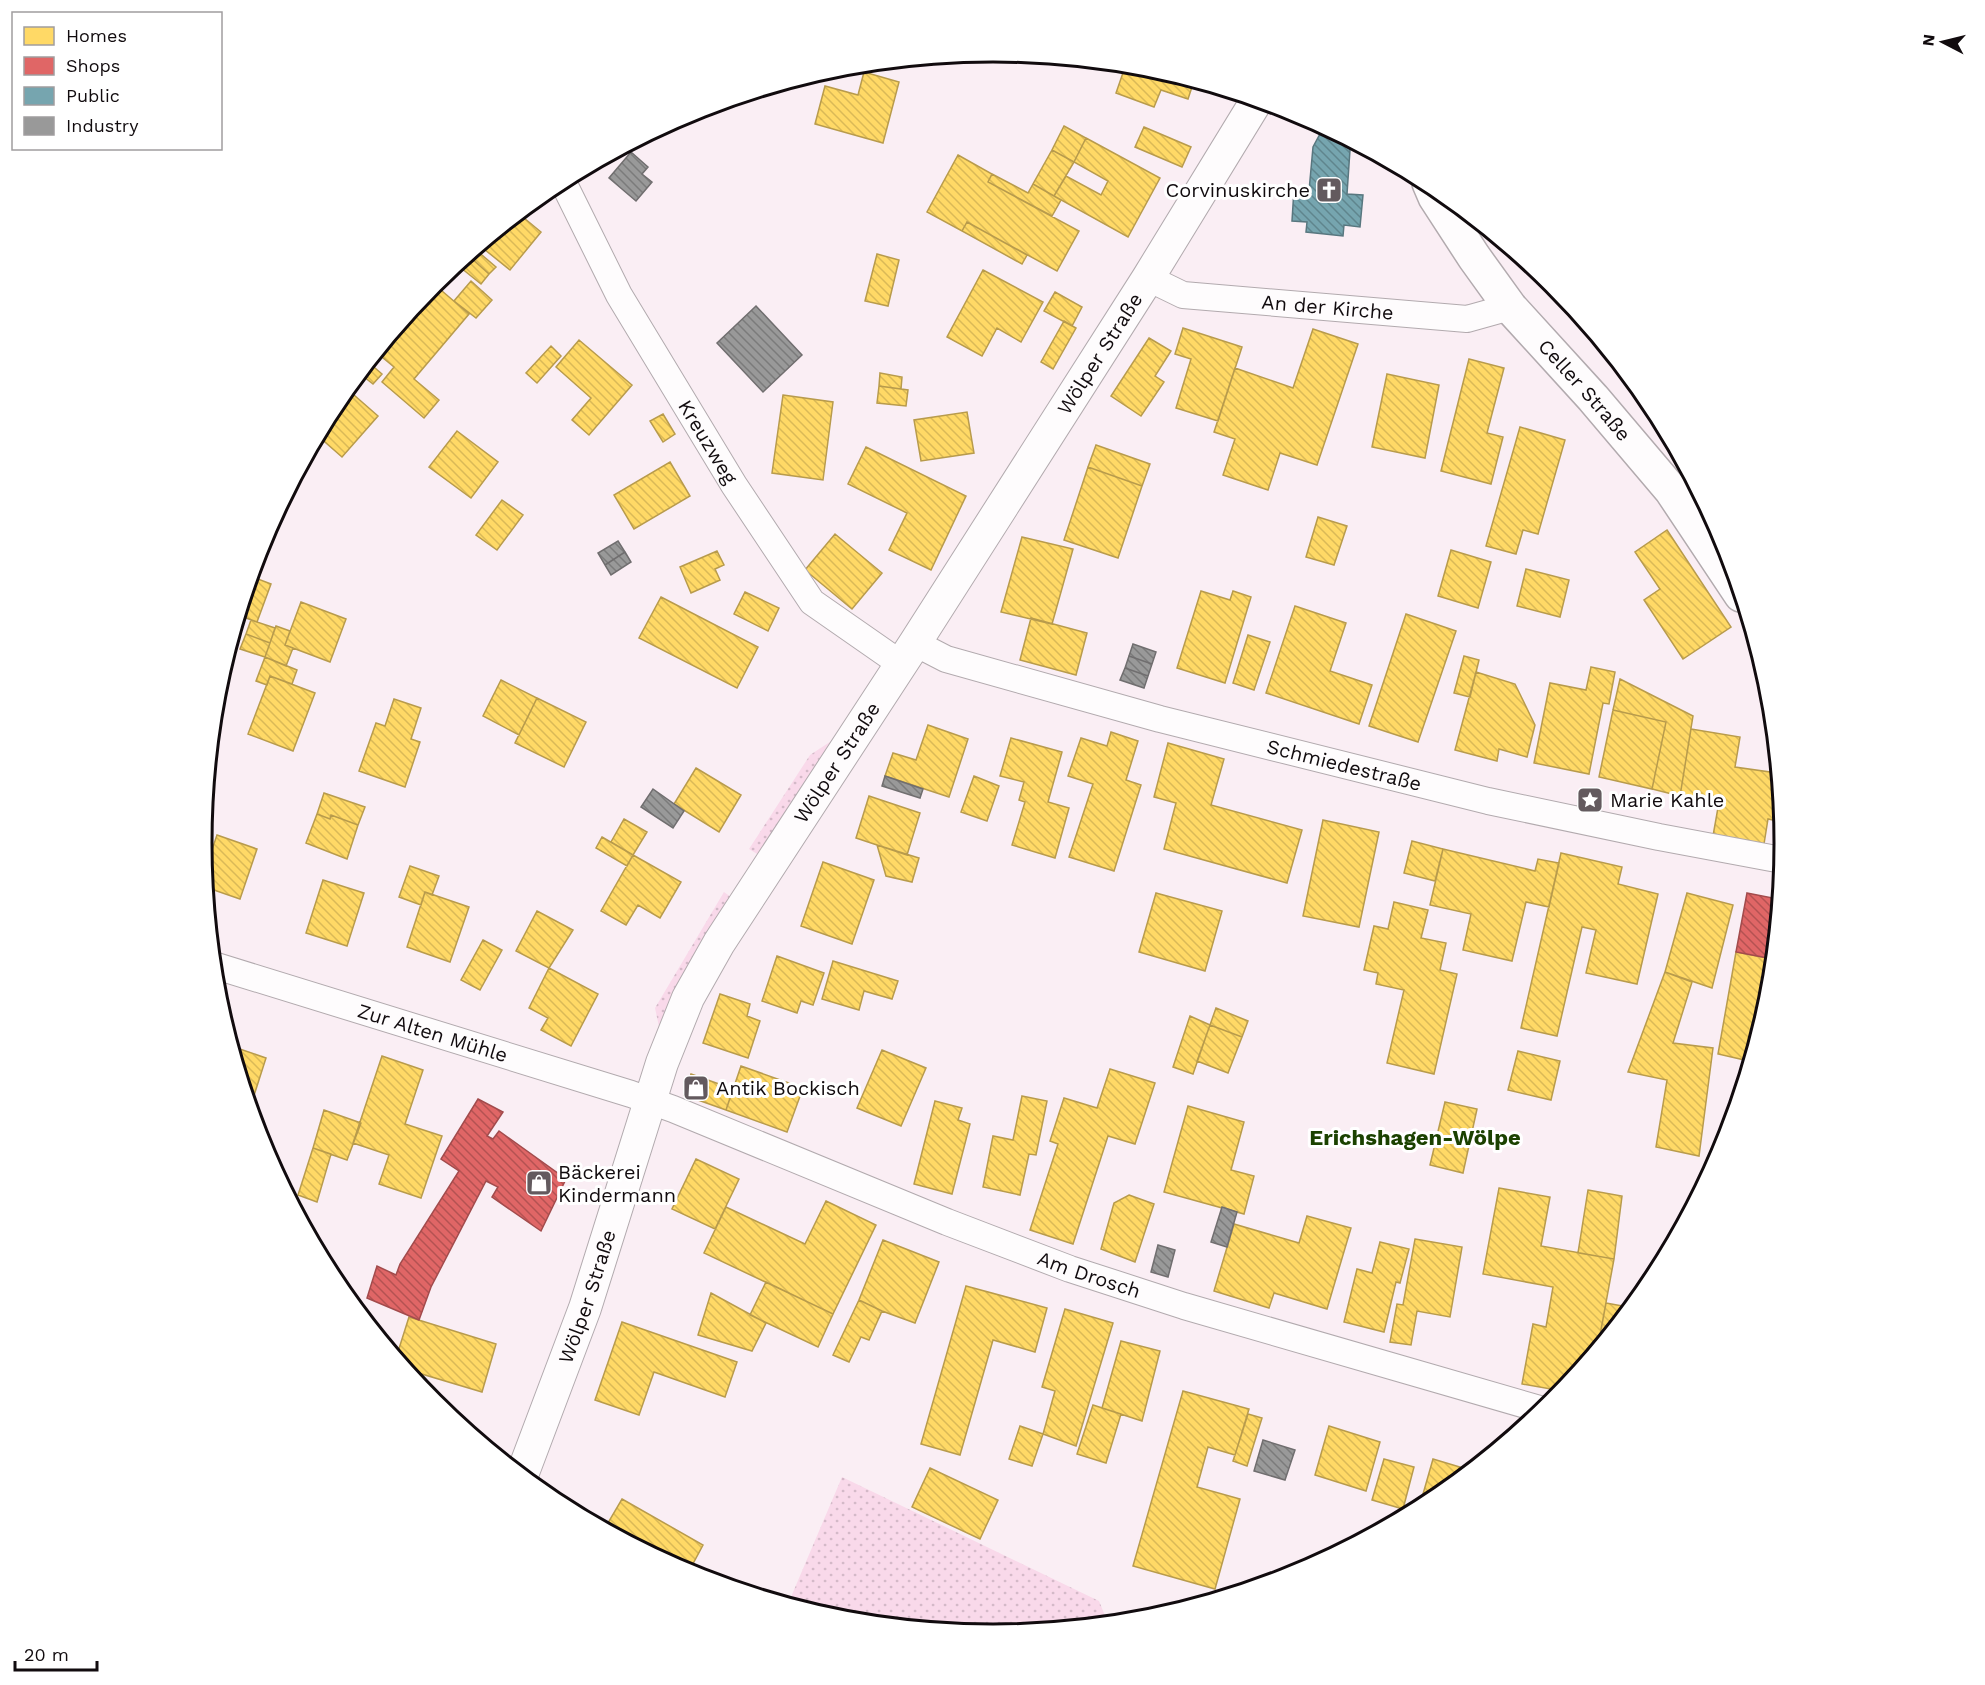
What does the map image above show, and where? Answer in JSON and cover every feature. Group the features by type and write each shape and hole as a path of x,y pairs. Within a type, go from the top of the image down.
{"main road":[{"name":"Celler Straße","path":"1438,202 1510,307 1593,398 1671,490 1723,569"}],"street":[{"name":"Wölper Straße","path":"525,1468 585,1308 662,1063 688,998 719,943 908,654 1148,278 1253,106"},
{"name":"Kreuzweg","path":"566,188 630,313 734,485 812,602 908,654"},
{"name":"An der Kirche","path":"1148,278 1183,295 1467,319 1510,307"},
{"name":"Schmiedestraße","path":"908,654 946,658 1217,734 1488,801 1773,858"},
{"name":"Zur Alten Mühle","path":"222,968 650,1101"},
{"name":"Am Drosch","path":"650,1101 947,1222 1070,1269 1184,1306 1532,1407"}],"shaded area":[{"path":"842,734 762,857 749,849 810,755"},
{"path":"724,892 735,900 661,1036 655,1008"},
{"path":"842,1477 1099,1601 1105,1615 1044,1622 992,1624 941,1622 891,1617 791,1597"}],"building: Homes":[{"path":"864,73 899,82 883,143 815,124 825,86 858,95"},
{"path":"1123,73 1192,87 1188,99 1161,90 1154,107 1116,93"},
{"path":"1064,126 1086,138 1074,162 1052,150"},
{"path":"1144,127 1191,147 1182,167 1135,147"},
{"path":"1086,138 1160,178 1128,237 1054,196 1066,176 1101,195 1108,181 1074,162"},
{"path":"1052,150 1074,162 1054,196 1033,184"},
{"path":"958,155 992,174 988,182 1079,231 1057,271 967,222 962,231 927,212"},
{"path":"992,174 1028,193 1033,184 1061,200 1052,216 988,182"},
{"path":"524,218 541,232 510,270 485,250"},
{"path":"967,222 1027,255 1022,264 962,231"},
{"path":"480,253 496,267 489,274 473,260"},
{"path":"877,254 899,260 888,306 865,301"},
{"path":"473,260 489,274 481,284 463,269"},
{"path":"983,270 1043,302 1021,342 997,328 982,356 947,337"},
{"path":"471,281 492,300 476,318 454,301"},
{"path":"440,290 469,314 414,379 439,400 424,418 382,382 394,367 381,357"},
{"path":"1055,292 1082,307 1072,326 1044,311"},
{"path":"1064,321 1076,328 1053,369 1041,362"},
{"path":"1183,328 1242,347 1218,421 1176,408 1191,359 1175,354"},
{"path":"1313,329 1358,344 1317,465 1280,453 1268,490 1223,475 1235,439 1214,432 1235,368 1293,388"},
{"path":"1149,338 1171,351 1155,376 1164,382 1141,416 1111,396"},
{"path":"579,340 632,385 589,435 572,420 591,398 556,367"},
{"path":"551,346 561,356 537,383 526,373"},
{"path":"1469,359 1504,368 1487,433 1503,437 1491,484 1441,471"},
{"path":"373,367 382,374 373,384 365,378"},
{"path":"880,373 902,377 901,389 879,386"},
{"path":"1387,374 1439,385 1425,458 1372,447"},
{"path":"879,386 908,390 906,406 877,403"},
{"path":"353,394 378,416 342,457 323,440"},
{"path":"783,395 833,402 823,480 772,473"},
{"path":"967,412 974,453 921,461 914,420"},
{"path":"663,414 675,434 663,442 650,421"},
{"path":"1520,427 1565,440 1538,534 1523,530 1516,554 1486,546"},
{"path":"457,431 498,462 471,498 429,467"},
{"path":"1096,445 1150,464 1142,486 1088,467"},
{"path":"866,447 966,496 931,570 889,550 907,513 848,484"},
{"path":"670,462 690,496 634,529 614,495"},
{"path":"1088,467 1142,486 1118,558 1064,540"},
{"path":"502,500 523,515 497,550 476,535"},
{"path":"1318,517 1347,526 1334,565 1306,557"},
{"path":"1667,530 1731,627 1683,659 1644,600 1660,589 1635,552"},
{"path":"835,534 882,573 852,609 805,570"},
{"path":"1022,537 1073,549 1052,624 1001,612"},
{"path":"1451,550 1491,562 1478,608 1438,596"},
{"path":"717,551 724,565 715,569 720,580 691,593 680,567"},
{"path":"1526,569 1569,580 1560,617 1517,606"},
{"path":"258,579 271,584 257,622 245,618"},
{"path":"1201,591 1230,600 1233,591 1251,597 1225,683 1177,668"},
{"path":"745,592 779,608 768,631 734,614"},
{"path":"661,597 758,647 737,688 639,638"},
{"path":"301,602 346,619 330,662 285,645"},
{"path":"1295,606 1346,623 1330,671 1372,685 1359,724 1266,693"},
{"path":"1406,614 1456,631 1418,742 1369,726"},
{"path":"1031,618 1087,633 1076,675 1020,660"},
{"path":"251,620 275,628 270,643 246,634"},
{"path":"276,626 290,631 285,645 293,648 286,666 265,657"},
{"path":"246,634 270,643 265,657 240,649"},
{"path":"1248,635 1270,642 1254,690 1233,683"},
{"path":"1464,656 1479,660 1470,697 1454,693"},
{"path":"265,657 297,670 292,684 270,676 267,685 256,681"},
{"path":"1591,667 1615,672 1609,704 1603,703 1589,774 1534,763 1550,683 1586,690"},
{"path":"1476,672 1515,684 1535,725 1527,757 1499,749 1497,761 1455,750"},
{"path":"270,676 315,693 293,751 248,734"},
{"path":"1620,679 1693,716 1680,796 1652,789 1666,722 1613,710"},
{"path":"501,680 537,698 519,735 483,716"},
{"path":"537,698 586,722 564,767 515,743"},
{"path":"394,699 421,708 411,739 420,742 405,787 359,771 376,723 385,726"},
{"path":"1613,710 1666,722 1652,789 1599,777"},
{"path":"928,725 968,739 949,797 885,776 893,753 916,760"},
{"path":"1691,729 1740,737 1735,767 1770,772 1773,820 1768,819 1764,844 1713,836 1719,802 1680,796"},
{"path":"1111,732 1138,741 1126,780 1141,785 1114,871 1069,857 1093,784 1068,776 1081,738 1107,746"},
{"path":"1011,738 1062,752 1048,802 1069,808 1055,858 1012,845 1025,802 1019,800 1024,782 1000,776"},
{"path":"1168,743 1224,759 1211,805 1302,830 1287,883 1164,849 1176,803 1154,797"},
{"path":"696,768 741,795 719,832 674,804"},
{"path":"974,776 999,786 987,821 961,812"},
{"path":"324,793 365,807 358,825 331,815 330,819 317,814"},
{"path":"869,796 920,813 907,855 856,838"},
{"path":"317,814 330,819 331,815 358,825 347,859 306,843"},
{"path":"624,819 647,832 633,855 611,842"},
{"path":"1323,820 1379,832 1359,927 1303,916"},
{"path":"217,835 257,849 240,899 213,890 212,849"},
{"path":"602,837 633,855 627,866 596,848"},
{"path":"1412,841 1443,849 1435,881 1404,873"},
{"path":"877,845 919,858 912,882 886,876"},
{"path":"1443,849 1535,871 1538,859 1559,863 1549,907 1526,902 1512,961 1463,950 1471,914 1430,905"},
{"path":"1561,853 1622,867 1618,884 1658,894 1637,984 1586,973 1596,930 1582,927 1557,1036 1521,1028"},
{"path":"633,855 681,882 660,918 638,905 626,925 601,911"},
{"path":"823,862 874,880 852,944 801,926"},
{"path":"410,866 439,876 432,895 425,892 421,905 399,897"},
{"path":"323,880 364,893 347,946 306,933"},
{"path":"425,892 469,907 450,962 407,947"},
{"path":"1156,893 1222,911 1205,971 1139,952"},
{"path":"1687,893 1733,905 1712,988 1665,972"},
{"path":"1394,902 1428,910 1421,938 1446,943 1440,970 1457,974 1434,1074 1387,1063 1404,990 1376,984 1378,973 1364,970 1374,926 1388,929"},
{"path":"537,911 573,930 549,968 516,951"},
{"path":"483,940 502,950 480,990 461,980"},
{"path":"1736,952 1765,957 1743,1060 1718,1054"},
{"path":"777,956 824,973 813,1005 801,1001 797,1013 762,1001"},
{"path":"833,961 898,981 892,999 864,991 859,1010 822,999"},
{"path":"549,968 598,994 571,1046 541,1030 548,1018 529,1008"},
{"path":"1665,972 1692,982 1673,1043 1713,1048 1699,1156 1656,1147 1667,1080 1628,1072"},
{"path":"720,994 750,1004 747,1016 760,1021 748,1058 703,1043"},
{"path":"1216,1008 1248,1021 1242,1037 1210,1025"},
{"path":"1190,1016 1210,1025 1193,1074 1173,1067"},
{"path":"1210,1025 1242,1037 1228,1073 1197,1061"},
{"path":"239,1049 266,1058 254,1096"},
{"path":"882,1050 926,1068 901,1126 857,1108"},
{"path":"1518,1051 1560,1061 1551,1100 1508,1090"},
{"path":"382,1056 423,1070 405,1124 442,1136 421,1198 379,1184 389,1155 353,1143"},
{"path":"741,1066 803,1088 787,1132 726,1110"},
{"path":"1110,1069 1155,1083 1135,1144 1108,1136 1073,1244 1030,1230 1058,1144 1050,1141 1064,1098 1097,1108"},
{"path":"691,1074 733,1089 726,1110 684,1095"},
{"path":"1022,1096 1047,1101 1036,1155 1029,1154 1020,1195 983,1187 993,1136 1013,1140"},
{"path":"935,1101 962,1108 958,1120 970,1124 952,1194 914,1184"},
{"path":"1445,1102 1477,1109 1463,1173 1430,1165"},
{"path":"1188,1106 1244,1122 1231,1170 1254,1176 1244,1214 1164,1192"},
{"path":"324,1110 361,1123 347,1160 313,1148"},
{"path":"313,1148 331,1154 317,1202 298,1195"},
{"path":"696,1159 739,1179 715,1229 672,1209"},
{"path":"1499,1188 1550,1197 1541,1246 1614,1259 1601,1332 1551,1389 1522,1384 1533,1324 1546,1327 1553,1287 1483,1274"},
{"path":"1588,1190 1622,1196 1614,1259 1578,1253"},
{"path":"1129,1195 1154,1204 1135,1262 1101,1249 1114,1203"},
{"path":"826,1201 876,1225 833,1314 704,1253 726,1207 805,1244"},
{"path":"1307,1216 1351,1228 1327,1309 1274,1293 1269,1308 1214,1291 1234,1224 1299,1243"},
{"path":"1415,1239 1462,1247 1450,1317 1417,1311 1411,1345 1390,1342 1397,1304 1403,1305"},
{"path":"883,1240 939,1262 915,1323 859,1300"},
{"path":"1380,1242 1409,1249 1400,1283 1396,1282 1384,1332 1344,1322 1357,1269 1372,1273"},
{"path":"766,1282 833,1314 818,1347 750,1315"},
{"path":"966,1286 1047,1308 1035,1352 993,1340 960,1455 921,1444"},
{"path":"711,1293 766,1323 752,1351 698,1335"},
{"path":"859,1300 882,1311 869,1340 861,1337 849,1362 833,1355"},
{"path":"1606,1303 1621,1306 1612,1318 1601,1332"},
{"path":"1065,1309 1113,1323 1076,1446 1043,1434 1055,1391 1042,1387"},
{"path":"409,1317 496,1344 482,1392 420,1374 399,1349"},
{"path":"622,1322 737,1362 725,1397 654,1372 639,1415 595,1400"},
{"path":"1121,1341 1160,1351 1142,1421 1102,1408"},
{"path":"1183,1391 1249,1409 1235,1455 1208,1447 1197,1487 1240,1499 1215,1589 1133,1566"},
{"path":"1093,1405 1121,1414 1106,1463 1077,1454"},
{"path":"1248,1414 1262,1418 1247,1466 1233,1461"},
{"path":"1020,1426 1043,1434 1032,1466 1009,1459"},
{"path":"1329,1426 1380,1442 1366,1491 1315,1475"},
{"path":"1384,1459 1414,1467 1404,1506 1400,1508 1372,1500"},
{"path":"1433,1459 1461,1467 1426,1492 1423,1494"},
{"path":"930,1468 998,1500 980,1539 912,1507"},
{"path":"622,1499 703,1545 693,1564 608,1522"}],"building: Shops":[{"path":"1747,893 1772,898 1765,957 1736,952"},
{"path":"478,1099 503,1112 487,1136 493,1139 499,1131 566,1179 541,1231 492,1197 498,1187 486,1181 431,1287 419,1320 367,1298 377,1266 396,1275 400,1264 459,1171 441,1159"}],"building: Public":[{"path":"1320,134 1350,150 1347,194 1363,195 1360,227 1344,225 1343,236 1306,232 1307,222 1292,221 1294,189 1309,191 1313,147"}],"building: Industry":[{"path":"631,152 648,167 642,174 652,182 636,201 609,178"},
{"path":"756,306 802,355 763,392 717,343"},
{"path":"618,541 625,552 605,565 598,553"},
{"path":"625,552 631,562 611,575 605,565"},
{"path":"1133,644 1156,652 1152,664 1129,656"},
{"path":"1129,656 1152,664 1148,676 1125,668"},
{"path":"1125,668 1148,676 1144,688 1120,680"},
{"path":"885,776 923,789 920,798 882,786"},
{"path":"653,789 684,811 673,828 641,807"},
{"path":"1222,1207 1237,1212 1227,1247 1211,1242"},
{"path":"1158,1245 1175,1250 1168,1277 1151,1272"},
{"path":"1263,1440 1295,1450 1285,1480 1254,1471"}],"place":[{"name":"Corvinuskirche","path":"1329,190"},
{"name":"Marie Kahle","path":"1590,800"},
{"name":"Antik Bockisch","path":"696,1088"},
{"name":"Bäckerei Kindermann","path":"539,1183"}],"district":[{"name":"Erichshagen-Wölpe","path":"1415,1137"}]}
